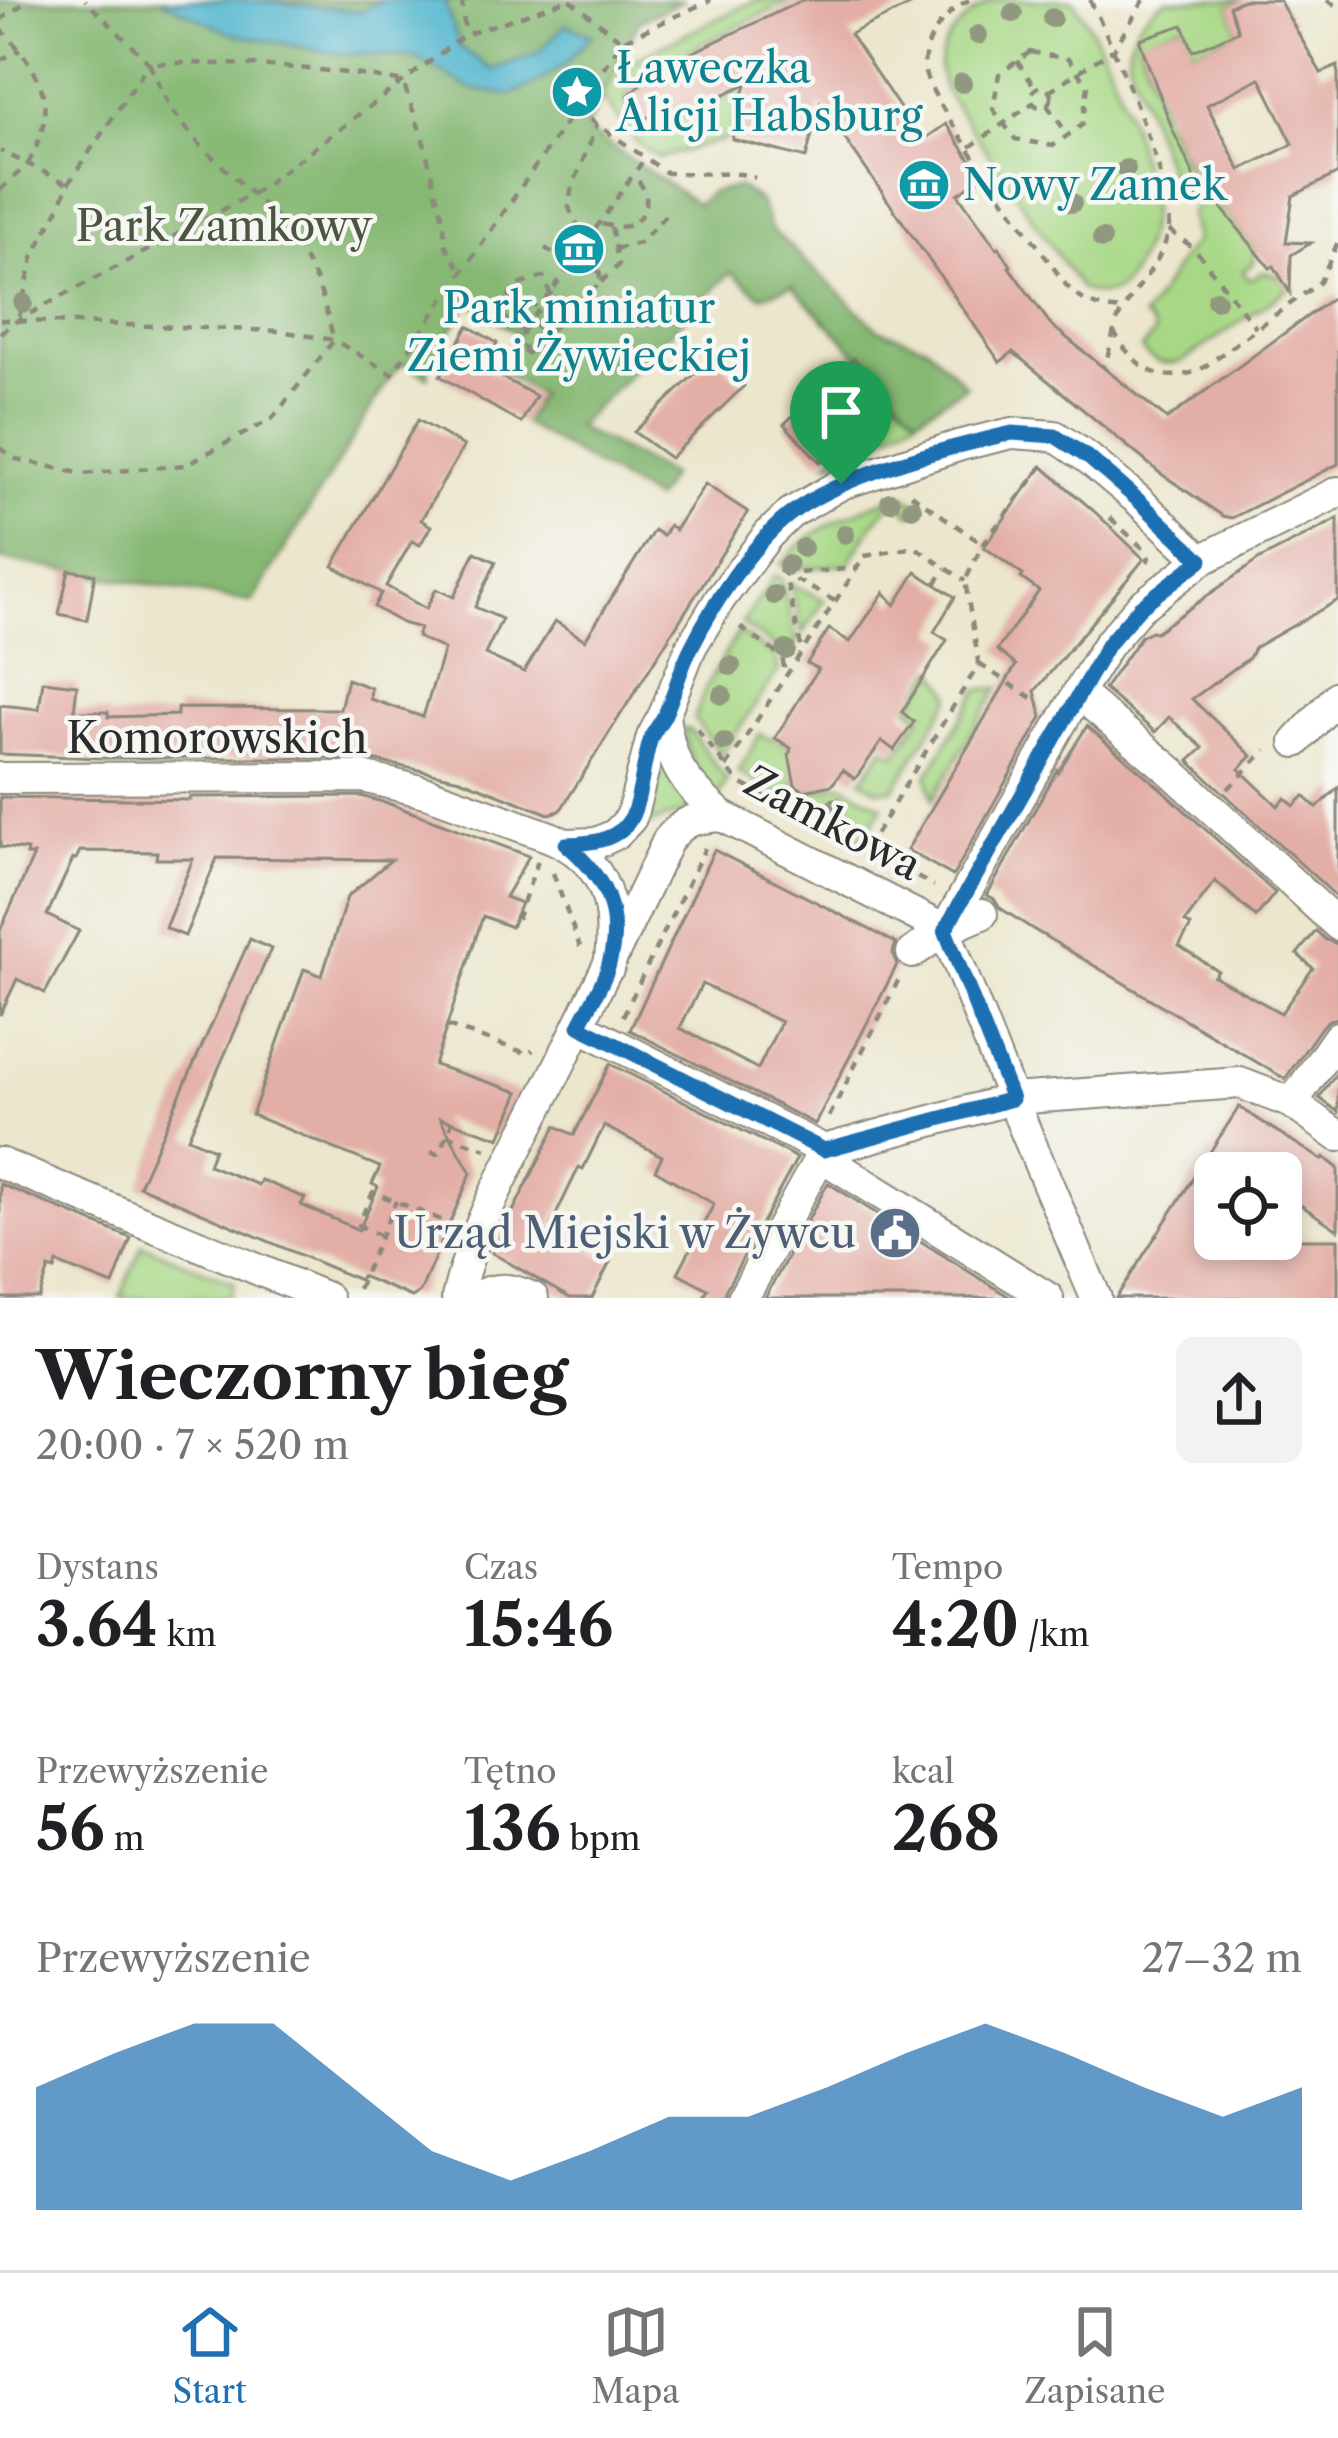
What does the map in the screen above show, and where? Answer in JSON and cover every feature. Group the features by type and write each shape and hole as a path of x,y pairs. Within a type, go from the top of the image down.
{"street":[{"path":"566,844 597,843 616,834 631,818 652,736 677,717 691,647 720,599 768,535 791,513 841,484 1012,433 1055,436 1089,458 1201,560"},
{"path":"1096,1298 945,930 1067,703 1140,607 1201,560 1338,492"},
{"path":"1282,745 1338,696"},
{"path":"1067,703 1210,808 1338,925"},
{"name":"Zamkowa","path":"677,717 668,748 720,830 945,930"},
{"name":"Komorowskich","path":"0,778 363,777 429,793 566,844"},
{"path":"457,1298 480,1224 579,1026 595,960 681,825 698,818 720,830"},
{"path":"566,844 598,875 611,905 614,934 595,960"},
{"path":"912,953 945,930 982,914"},
{"path":"579,1026 824,1152 1048,1298"},
{"path":"1292,1103 1338,1037"},
{"path":"743,1298 824,1152 1012,1099 1240,1083 1292,1103 1338,1136"},
{"path":"0,1163 327,1298"},
{"path":"475,1298 502,1288 533,1298"}],"path":[{"path":"0,190 28,164 46,125 34,70 0,24 29,0"},
{"path":"85,0 149,63 171,110 201,146 289,229 319,286 334,340"},
{"path":"462,0 465,35"},
{"path":"0,333 254,193 465,35 569,0 622,41"},
{"path":"0,320 280,331 334,340 392,374 622,41 711,0"},
{"path":"969,0 937,28 928,45 924,71 940,106 1066,285 1082,302 1123,310"},
{"path":"1090,0 1114,49 1169,204 1169,230 1159,255 1123,310 1102,368"},
{"path":"1049,91 1114,49 1144,0"},
{"path":"1327,0 1338,7"},
{"path":"0,60 20,50"},
{"path":"1030,52 1068,59 1088,86 1082,125 1053,146 1015,139 993,110 999,74 1017,61 1030,52"},
{"path":"1017,61 1036,88"},
{"path":"149,63 238,63 403,82"},
{"path":"18,320 34,254 68,184 149,63"},
{"path":"403,82 422,136 446,246 463,272"},
{"path":"1036,88 1049,91 1052,98 1047,105 1033,103 1036,88"},
{"path":"970,147 1033,103"},
{"path":"1047,105 1068,136"},
{"path":"575,109 667,173 754,178"},
{"path":"597,124 569,207 595,252 601,282"},
{"path":"0,151 68,184"},
{"path":"525,354 523,332 645,158"},
{"path":"600,223 618,229 643,213 647,194 634,174"},
{"path":"615,249 640,243 669,211"},
{"path":"513,367 619,265 611,226"},
{"path":"1169,230 1195,249 1256,329"},
{"path":"1113,331 1124,350 1148,370 1166,377 1200,370 1320,282 1338,242"},
{"path":"545,248 570,265"},
{"path":"523,332 498,313 515,286 543,278 550,293 583,320"},
{"path":"512,292 539,309"},
{"path":"531,321 559,346"},
{"path":"0,448 16,459 83,474 185,465 272,419 334,340"},
{"path":"866,850 979,664 965,580 983,544 1049,455"},
{"path":"907,491 983,544"},
{"path":"726,767 866,556 915,547 965,580"},
{"path":"784,574 858,568"},
{"path":"935,584 946,568"},
{"path":"784,574 836,601"},
{"path":"784,574 802,651"},
{"path":"737,625 782,657 786,677"},
{"path":"979,664 1067,703"},
{"path":"677,717 738,782 927,882"},
{"path":"1210,808 1282,745"},
{"path":"611,1041 706,846 720,830"},
{"path":"515,916 540,855 595,960"},
{"path":"824,1152 912,953"},
{"path":"447,1026 529,1054 535,1045"},
{"path":"430,1152 440,1152 452,1122"},
{"path":"447,1135 496,1154"},
{"path":"381,1236 358,1222 373,1192 462,1228"},
{"path":"358,1289 396,1201"}],"green space":[{"name":"Park Zamkowy","path":"0,0 684,0 639,21 586,129 697,204 710,193 739,187 760,202 771,229 878,329 927,346 966,386 917,417 792,286 761,296 731,272 576,427 670,475 655,500 524,424 539,394 497,369 517,334 469,302 428,366 428,377 404,363 392,374 252,602 0,559"},
{"path":"756,0 791,0 634,78 638,87 626,97 636,119 652,118 658,130 740,91 730,138 659,158 638,144 599,94 615,69"},
{"path":"995,0 1073,0 1115,78 1148,185 1151,210 1138,261 1123,285 1112,292 1080,288 944,89 940,72 945,47 967,19"},
{"path":"1167,0 1243,0 1229,6 1238,31 1193,51 1182,25 1139,41 1163,115 1189,171 1183,178 1170,176 1128,59 1139,24"},
{"path":"1211,195 1254,248 1254,263 1243,271 1248,278 1263,272 1280,276 1288,289 1182,362 1159,362 1141,349 1154,334 1143,317 1196,241 1190,212"},
{"path":"896,397 917,417 856,453 826,463"},
{"path":"899,496 918,504 911,515 896,503 890,505 848,565 788,569 780,565 834,522"},
{"path":"775,575 781,579 797,641 788,656 742,624"},
{"path":"790,583 824,600 803,634"},
{"path":"738,632 776,657 779,670 721,755 694,719 706,687"},
{"path":"935,669 950,699 894,789 878,790 862,780 884,748 895,755 921,717 909,708"},
{"path":"998,688 933,799 927,776 978,690"},
{"path":"684,729 689,729 727,780 718,798 692,758"},
{"path":"760,734 791,748 795,785 788,799 738,772"},
{"path":"662,760 693,807 649,824 646,821"},
{"path":"841,784 883,806 863,840 798,804 803,794"},
{"path":"142,1245 235,1283 229,1298 120,1298"}],"water":[{"path":"161,0 253,0 361,11 382,0 444,0 460,47 492,70 537,53 566,24 592,35 564,65 509,95 471,89 416,57 334,53 232,34"}],"building":[{"path":"803,0 921,0 850,34 922,141 946,124 982,177 958,194 1051,325 1167,419 1338,294 1338,464 1232,518 1223,516 1160,473 1013,352 1000,362 820,103 806,158 732,139 746,84 659,125 655,116 639,119 628,96 640,85 637,79"},
{"path":"1243,0 1279,0 1321,73 1338,66 1338,173 1293,196 1286,242 1311,243 1291,255 1290,293 1274,266 1270,268 1211,195 1199,204 1192,171 1140,42 1183,25 1193,51 1238,31 1229,6","holes":["1260,78 1293,144 1240,170 1207,105"]},
{"path":"468,326 497,343 483,367 536,396 521,423 440,376"},
{"path":"715,355 744,386 670,458 634,432"},
{"path":"854,358 889,396 820,462 784,424"},
{"path":"418,420 464,446 421,520 431,526 420,545 412,541 386,586 426,609 436,589 454,597 475,552 496,562 475,607 502,619 485,654 524,672 555,621 585,640 654,530 663,536 669,525 675,530 705,484 748,512 560,811 549,814 460,779 363,758 0,754 0,705 39,709 43,681 77,685 74,712 108,712 108,717 177,715 177,708 340,709 347,679 371,688 370,699 423,717 444,649 417,637 420,628 374,607 381,593 333,566"},
{"path":"1042,466 1144,559 1035,691 1042,717 953,876 907,850 1016,665 997,650 1039,591 984,547"},
{"path":"1338,519 1338,600 1254,648 1249,658 1192,699 1252,756 1239,769 1278,806 1286,798 1294,806 1304,796 1317,808 1338,788 1338,898 1189,761 1203,748 1169,717 1155,732 1104,689 1141,636 1156,632 1258,560"},
{"path":"69,570 95,574 87,620 59,614"},
{"path":"916,572 955,597 934,632 947,640 902,712 914,722 894,750 882,741 855,779 843,770 832,785 805,791 795,785 791,748 775,738 818,669 807,663 829,629 850,642 884,592 895,605"},
{"path":"1087,726 1275,893 1256,917 1215,881 1185,922 1191,926 1179,946 1218,971 1214,976 1281,1013 1313,968 1297,954 1316,931 1338,944 1338,1018 1322,1026 1285,1079 1031,928 987,895"},
{"path":"361,796 529,856 505,897 521,903 511,927 483,916 434,1065 519,1092 500,1138 440,1118 471,1173 420,1292 412,1297 361,1276 359,1280 139,1186 250,939 271,949 188,1138 214,1149 208,1165 305,1198 301,1205 359,1230 378,1187 372,1184 380,1167 252,1115 304,969 322,976 347,897 391,860 217,858 185,936 165,928 193,859 156,859 157,852 80,851 47,915 79,931 45,993 17,979 0,1015 0,931 34,855 0,847 0,797"},
{"path":"714,850 896,943 897,965 815,1124 630,1030","holes":["702,984 781,1022 758,1069 680,1028"]},
{"path":"610,1064 797,1158 724,1298 703,1298 708,1289 678,1273 714,1204 655,1170 662,1156 604,1126 551,1225 611,1260 592,1298 570,1298 492,1253 556,1126 574,1135"},
{"path":"1338,1071 1338,1112 1319,1098"},
{"path":"1239,1107 1324,1157 1338,1168 1338,1230 1302,1206 1302,1152 1210,1152"},
{"path":"1194,1177 1194,1260 1302,1260 1302,1239 1338,1239 1338,1298 1116,1298"},
{"path":"828,1183 1011,1298 765,1298"},
{"path":"0,1184 131,1238 113,1285 57,1263 55,1270 49,1268 39,1298 0,1298"}],"place":[{"name":"Ławeczka Alicji Habsburg","path":"577,92"},
{"name":"Nowy Zamek","path":"924,185"},
{"name":"Park miniatur Ziemi Żywieckiej","path":"579,249"},
{"name":"Urząd Miejski w Żywcu","path":"895,1233"}],"route":[{"path":"1012,433 1055,436 1089,458 1201,560 1140,607 1108,644 945,930 1012,1099 824,1150 579,1026 609,967 614,934 606,889 566,844 597,843 616,834 631,818 652,736 691,647 720,599 768,535 791,513 841,484 1012,433"}]}
